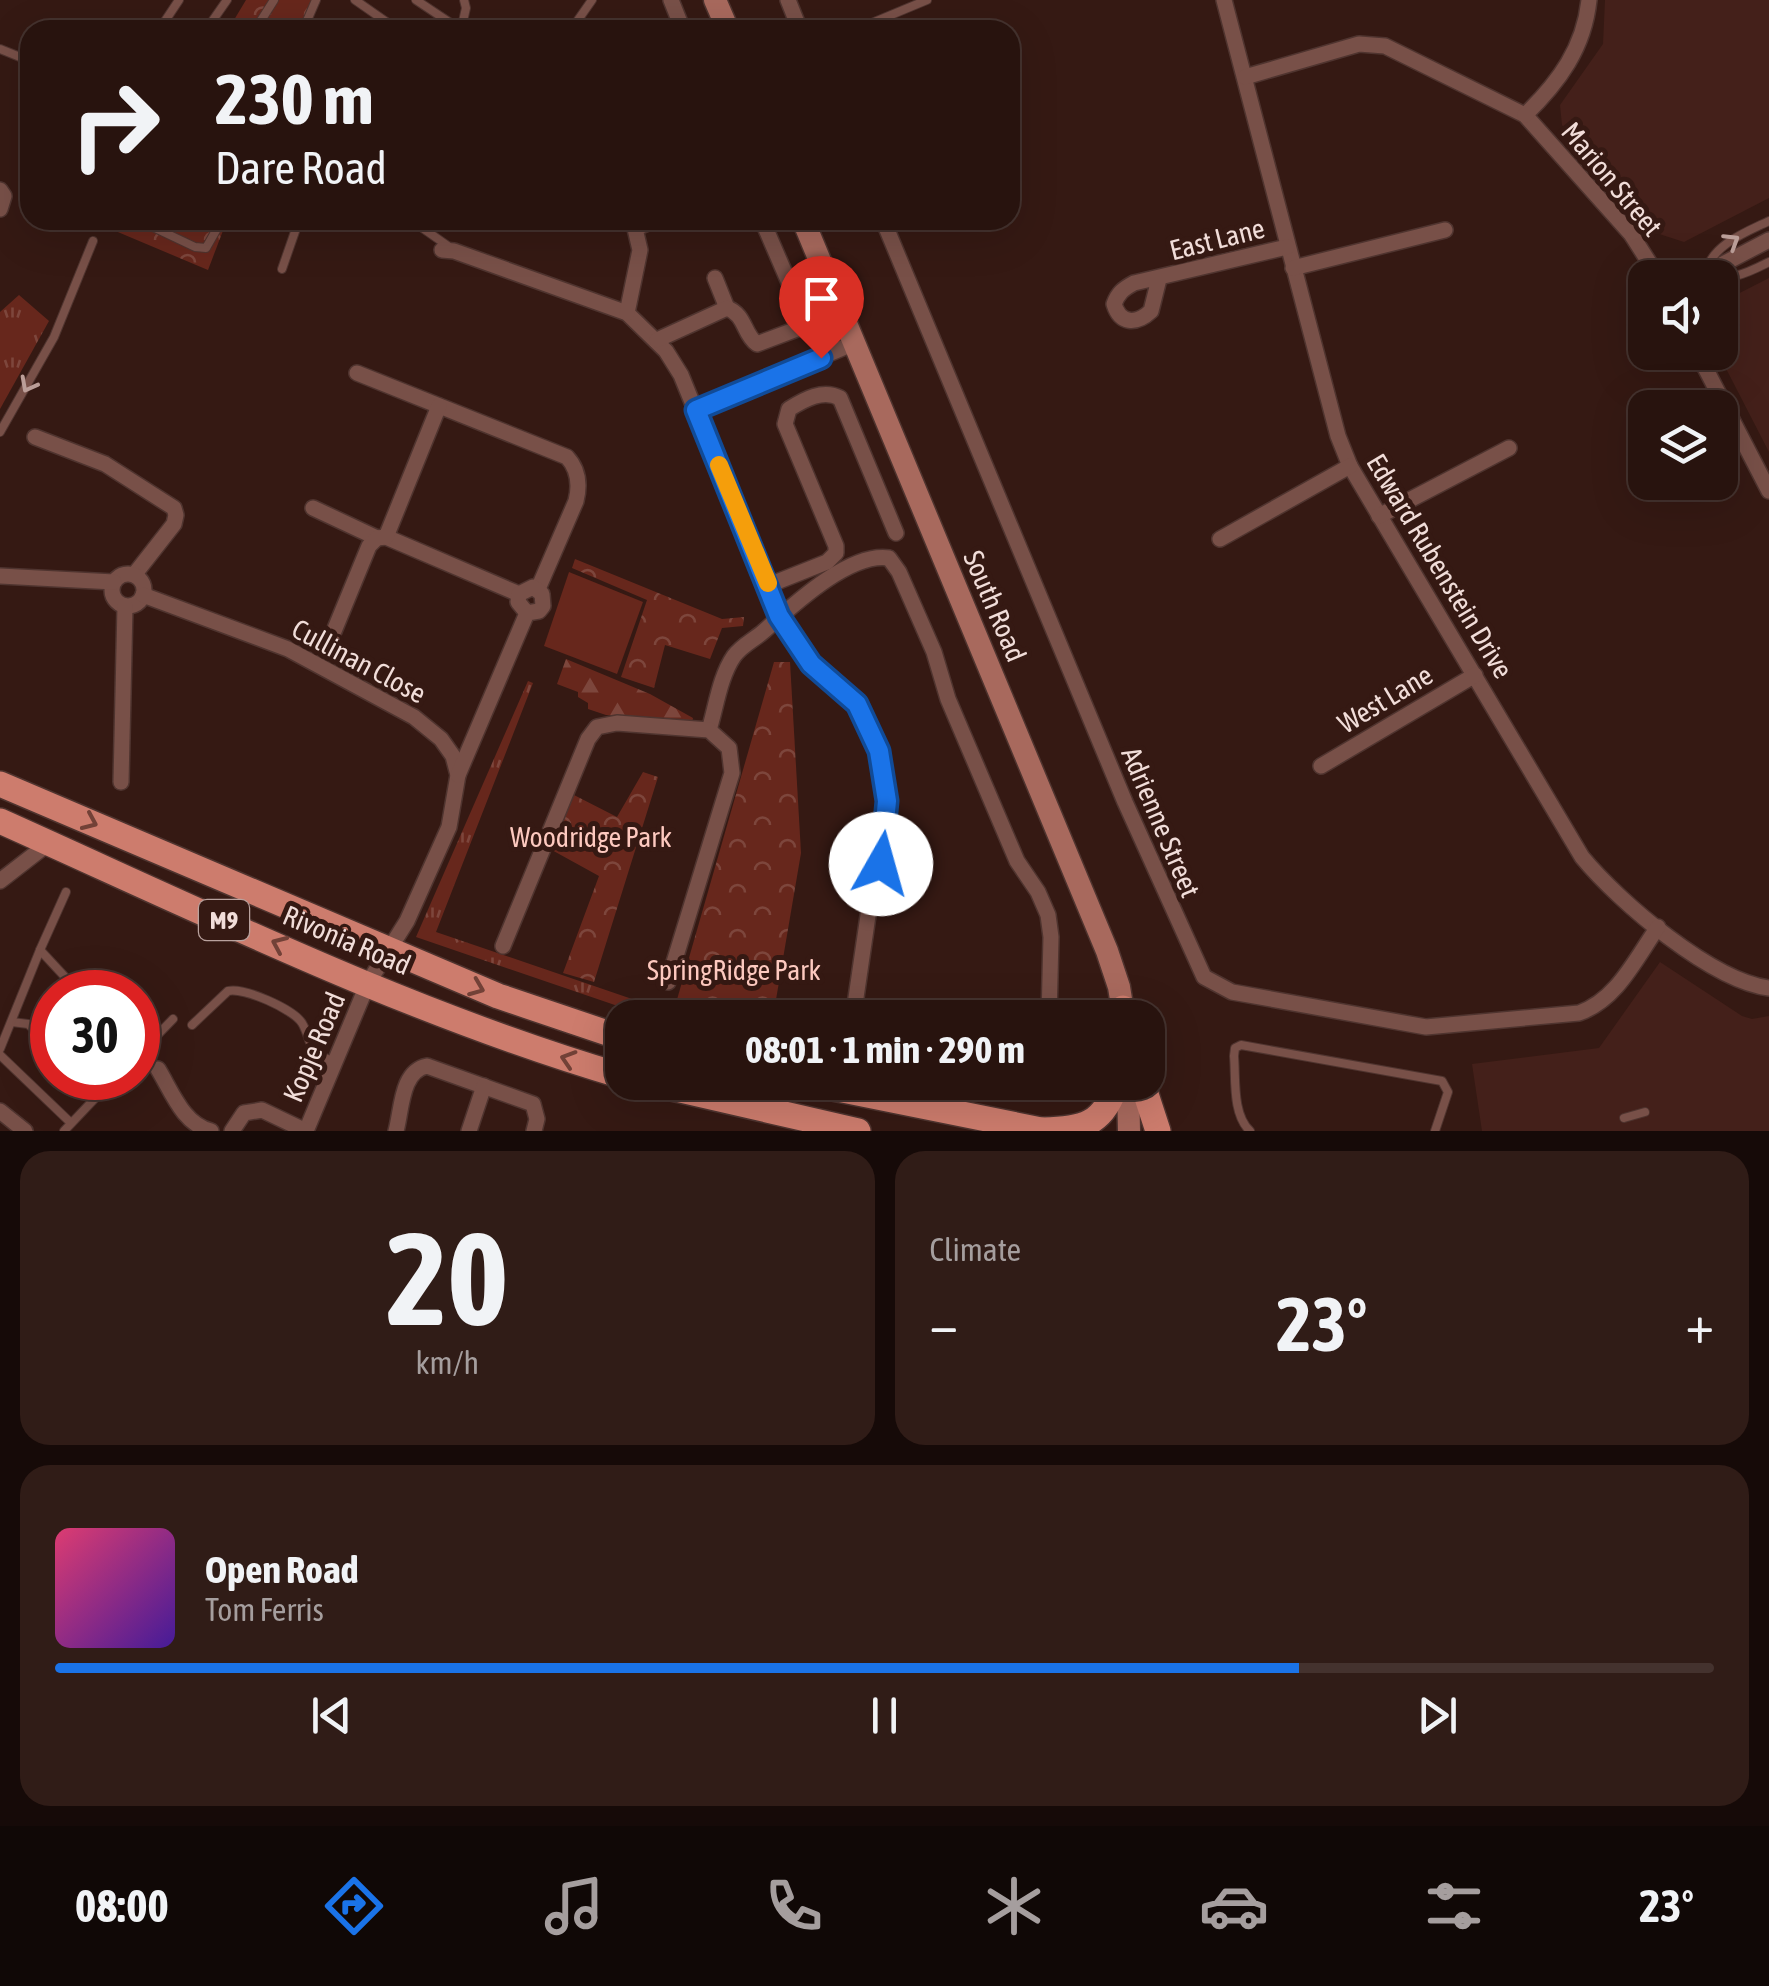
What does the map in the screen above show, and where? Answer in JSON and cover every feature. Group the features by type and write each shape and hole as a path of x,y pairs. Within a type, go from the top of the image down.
{"main road":[{"name":"Rivonia Road","path":"0,784 387,951 498,996 605,1032"},
{"name":"Rivonia Road","path":"0,820 368,983 515,1041 605,1070"},
{"path":"712,1100 799,1124 858,1131"},
{"path":"892,1100 1044,1131 1088,1124 1109,1100"},
{"path":"1148,1100 1158,1131"}],"street":[{"name":"Edward Rubenstein Drive","path":"1224,0 1338,436 1350,466 1582,857 1612,890 1720,973 1748,986 1769,988"},
{"path":"1245,76 1370,43 1385,46 1525,115 1551,88 1578,49 1589,0"},
{"name":"Marion Street","path":"1525,115 1630,234 1647,260"},
{"path":"0,190 4,196 0,209"},
{"path":"627,313 639,264 636,230"},
{"path":"715,278 727,308 740,315 751,340 760,345 797,329 800,308 766,230"},
{"name":"South Road","path":"807,230 1056,825 1107,951 1120,1000"},
{"name":"Adrienne Street","path":"887,230 1068,668 1204,977 1232,992 1383,1021 1426,1027 1481,1024 1579,1013 1592,1008 1611,994 1658,927"},
{"path":"1293,268 1445,230"},
{"path":"1730,260 1769,240"},
{"name":"East Lane","path":"1159,280 1287,247"},
{"path":"448,251 627,313 657,340 681,375 779,616 811,664 857,704 883,763 886,833 870,902 856,1000"},
{"path":"657,340 727,308"},
{"path":"696,410 852,344"},
{"path":"1707,370 1769,492"},
{"path":"356,373 568,457 575,466 576,501 538,589"},
{"path":"769,585 827,562 836,553 786,424 789,409 798,404 826,393 840,398 896,533"},
{"path":"332,636 369,546 382,538 439,406"},
{"path":"35,438 105,464 174,508 174,524 134,575"},
{"path":"1379,516 1509,448"},
{"path":"1220,540 1350,466"},
{"path":"313,508 520,594"},
{"path":"708,730 734,656 822,582 880,557 893,562 934,652 948,699 1003,829 1048,914 1049,1000"},
{"path":"123,574 134,575 142,581 144,595 134,605 119,604 112,594 114,582 123,574"},
{"path":"0,576 114,582"},
{"path":"528,588 538,589 543,606 534,614 527,613 518,602 520,594 528,588"},
{"name":"Cullinan Close","path":"144,595 288,650 414,717 441,739 453,756 458,775"},
{"path":"122,782 125,606"},
{"path":"387,951 407,921 448,826 458,775 527,613"},
{"name":"West Lane","path":"1321,766 1475,675"},
{"path":"503,946 588,739 597,727 617,723 708,730 729,748 732,773 668,982"},
{"path":"0,861 6,877 50,843"},
{"name":"Kopje Road","path":"306,1131 368,983 387,951"},
{"path":"396,1131 409,1076 420,1067 533,1104 537,1119 534,1131"},
{"path":"160,1071 187,1118 197,1127 211,1131"},
{"path":"469,1131 484,1086"},
{"path":"1128,1100 1129,1131"},
{"path":"232,1131 244,1114 262,1110 306,1131"},
{"path":"0,1111 25,1131"}],"lane":[{"path":"210,0 225,4"},
{"path":"355,0 384,20"},
{"path":"416,0 446,20"},
{"path":"879,20 927,0"},
{"path":"1709,260 1725,244 1769,221"},
{"path":"165,230 195,247 206,248 216,230"},
{"path":"282,269 296,230"},
{"path":"422,230 448,251"},
{"path":"0,432 54,336 93,241"},
{"path":"1738,276 1769,262"},
{"path":"66,892 0,1052 72,1123"},
{"path":"40,950 59,970"},
{"path":"192,1025 228,990 242,990 292,1012 303,1024 314,1054 335,1062"},
{"path":"160,1032 173,1019"},
{"path":"12,1022 30,1026"},
{"path":"1250,1131 1238,1111 1234,1056 1235,1048 1241,1045 1442,1081 1448,1092 1435,1131"},
{"path":"64,1131 94,1100"},
{"path":"1624,1118 1645,1112"}],"shaded area":[{"path":"1605,0 1769,0 1769,198 1684,242 1653,232 1562,125 1560,105 1603,44"},
{"path":"1769,278 1769,452 1727,370 1738,370 1738,294"},
{"path":"1660,962 1742,1016 1769,1016 1769,1131 1482,1131 1472,1064 1599,1048"}],"green space":[{"path":"246,0 314,0 306,20 234,20"},
{"path":"113,230 223,230 208,270"},
{"path":"19,295 49,321 0,409 0,312"},
{"path":"575,559 722,619 744,617 743,626 722,628 710,659 665,645 654,688 621,677 647,600 572,568"},
{"path":"569,572 643,602 617,674 544,646"},
{"path":"566,659 650,694 693,718 692,723 606,715 588,709 588,703 578,697 578,692 557,684"},
{"name":"SpringRidge Park","path":"774,662 790,662 801,853 776,1000 677,1000"},
{"path":"528,681 533,683 436,932 635,1000 605,1002 416,937"},
{"name":"Woodridge Park","path":"643,772 658,777 594,982 563,973 599,876 550,849 572,794 617,817"}],"slow traffic":[{"path":"719,465 768,583"}],"route":[{"path":"821,358 696,410 779,616 811,664 857,704 879,751 887,801 881,864"}]}
